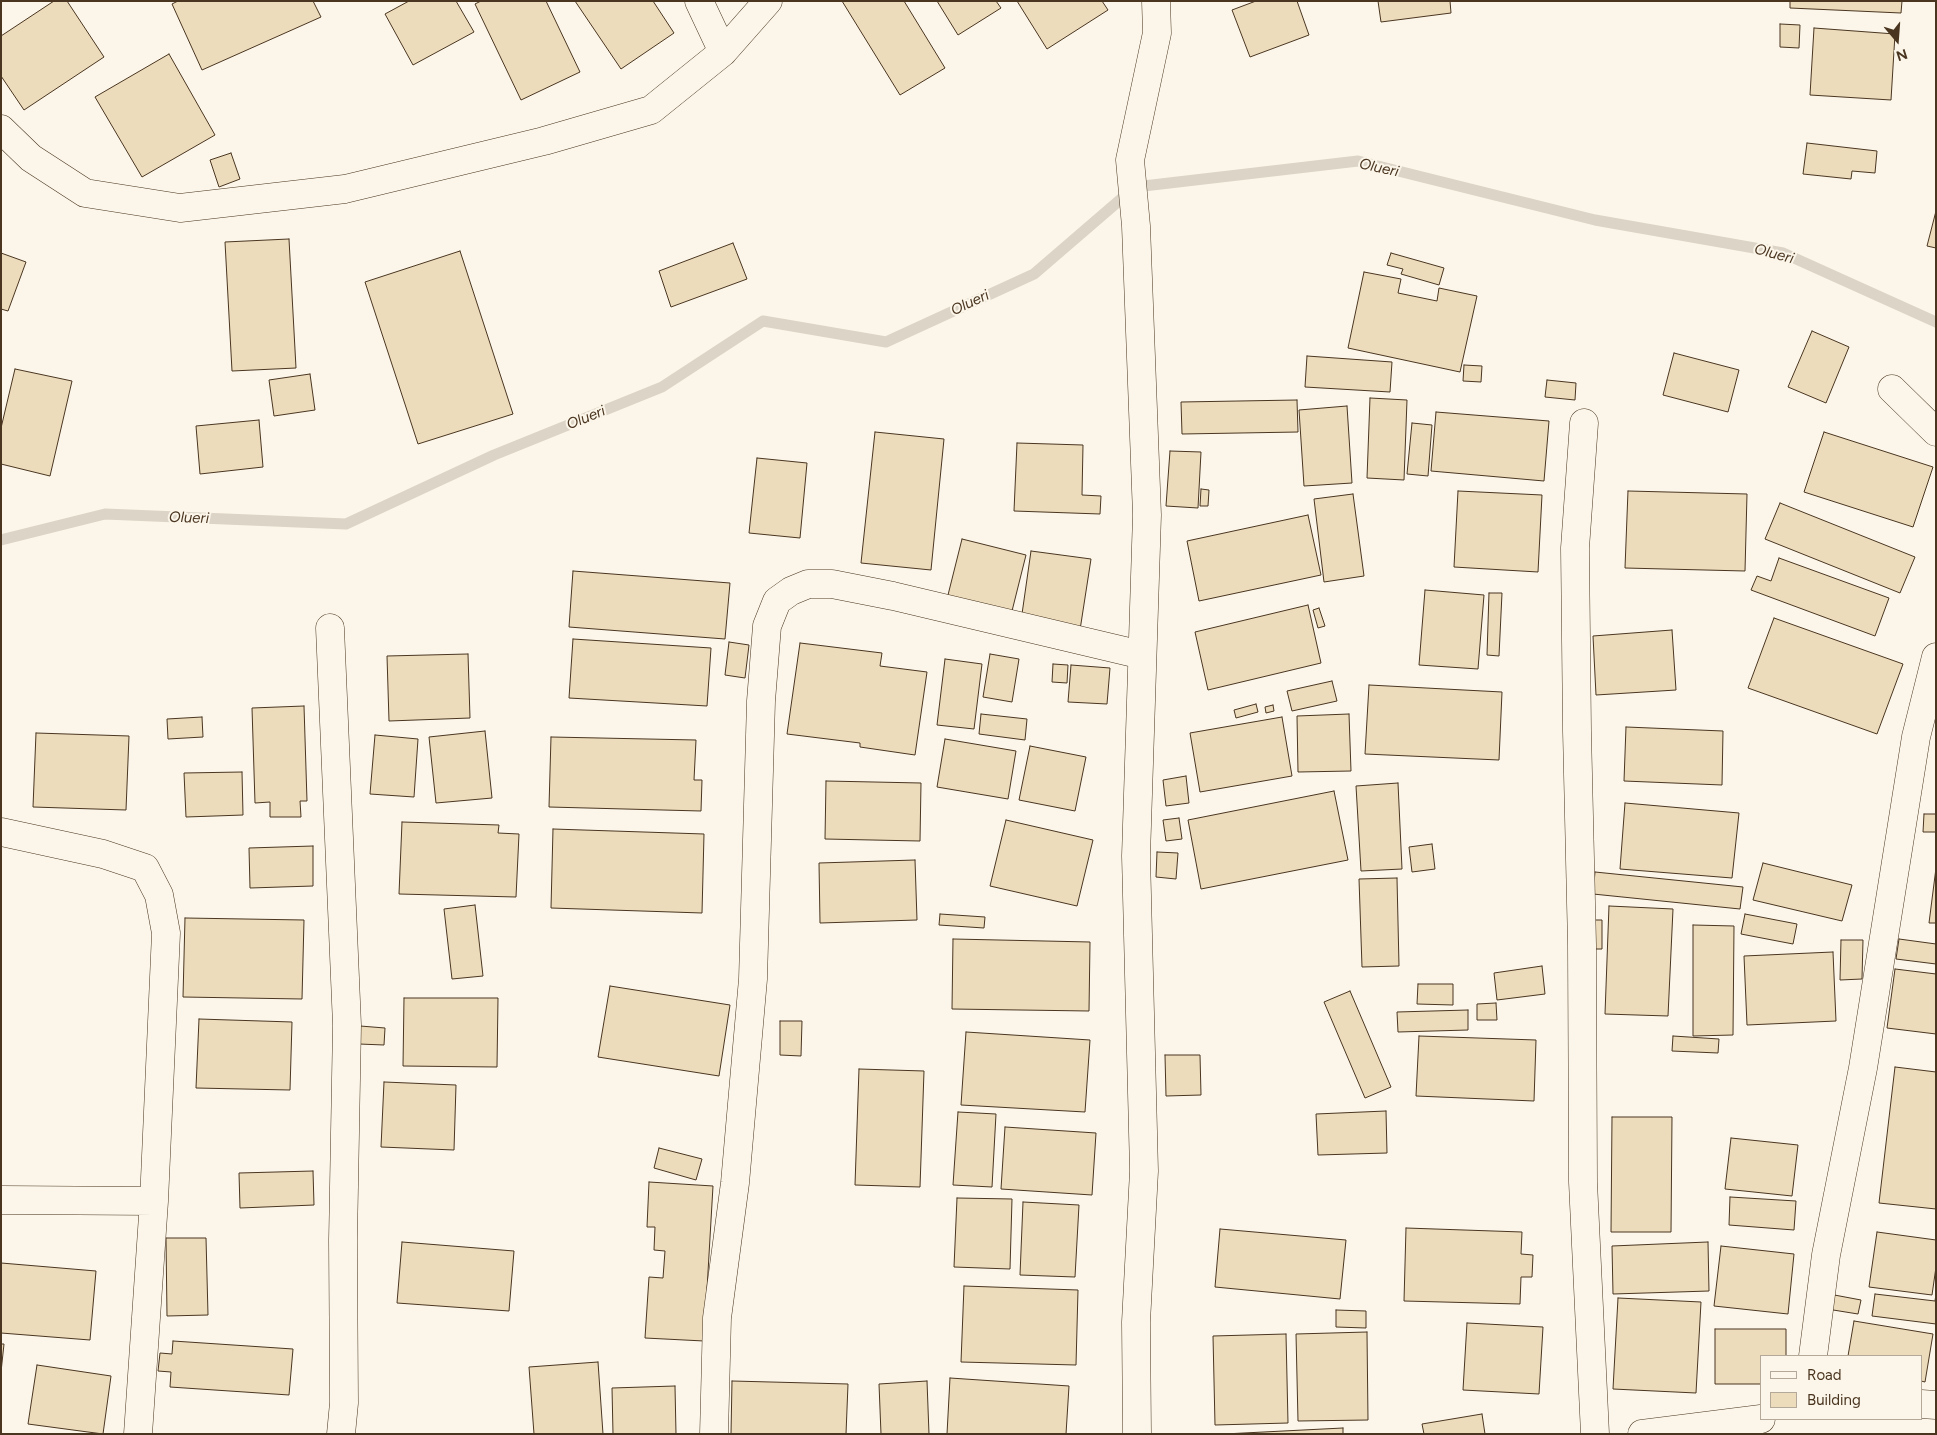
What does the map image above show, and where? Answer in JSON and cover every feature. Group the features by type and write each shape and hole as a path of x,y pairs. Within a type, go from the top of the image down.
{"street":[{"path":"698,1 723,52"},
{"path":"1,129 31,158 85,194 180,208 345,188 544,141 650,110 723,52 768,1"},
{"path":"1137,1434 1136,1322 1144,1171 1136,856 1146,515 1136,226 1130,160 1157,33 1156,1"},
{"path":"1892,390 1936,432"},
{"path":"1584,423 1575,548 1582,945 1583,1182 1595,1434"},
{"path":"714,1434 717,1318 735,1183 753,979 762,701 766,635 767,626 777,601 791,591 808,584 832,584 893,596 1142,655"},
{"path":"330,628 347,1025 343,1222 344,1403 341,1434"},
{"path":"1813,1355 1826,1255 1863,1068 1916,737 1936,657"},
{"path":"1,832 103,854 145,868 159,895 166,933 154,1201 138,1434"},
{"path":"1,1200 154,1201"},
{"path":"1922,1404 1936,1405"},
{"path":"1642,1434 1760,1419"}],"building":[{"path":"54,1 67,1 104,57 24,110 1,76 1,36"},
{"path":"178,1 313,1 321,17 202,70 172,4"},
{"path":"409,1 456,1 474,32 413,65 385,14"},
{"path":"481,1 546,1 580,72 521,100 475,4"},
{"path":"575,1 653,1 674,33 621,69"},
{"path":"842,1 904,1 945,68 900,95"},
{"path":"937,1 996,1 1001,8 958,35"},
{"path":"1017,1 1102,1 1108,10 1047,49"},
{"path":"1256,1 1297,1 1309,35 1250,57 1232,10"},
{"path":"1378,1 1450,1 1451,13 1381,22"},
{"path":"1790,1 1902,1 1901,13 1790,8"},
{"path":"1780,24 1800,25 1799,48 1780,47"},
{"path":"1814,28 1895,34 1891,100 1810,95"},
{"path":"169,54 215,135 142,177 95,97"},
{"path":"1807,143 1877,151 1875,173 1852,171 1851,179 1803,174"},
{"path":"231,153 240,179 219,187 210,160"},
{"path":"1936,211 1936,248 1927,246"},
{"path":"289,239 296,368 232,371 225,242"},
{"path":"733,243 747,279 671,307 659,271"},
{"path":"460,251 513,414 418,444 365,282"},
{"path":"1,253 26,262 8,311 1,309"},
{"path":"1391,253 1444,268 1439,285 1401,274 1403,269 1387,265"},
{"path":"1364,272 1401,279 1398,293 1437,301 1439,288 1477,296 1460,372 1348,348"},
{"path":"1812,331 1849,347 1826,403 1788,387"},
{"path":"1674,353 1739,370 1728,412 1663,395"},
{"path":"1307,356 1392,362 1390,392 1305,387"},
{"path":"1464,365 1482,366 1481,382 1463,381"},
{"path":"15,369 72,381 50,476 1,464 1,428"},
{"path":"310,374 315,410 274,416 269,380"},
{"path":"1547,380 1576,383 1575,400 1545,397"},
{"path":"1370,398 1407,400 1404,480 1367,478"},
{"path":"1297,400 1298,432 1182,434 1181,402"},
{"path":"1347,406 1352,483 1304,486 1299,410"},
{"path":"1436,412 1549,421 1544,481 1431,471"},
{"path":"259,420 263,467 200,474 196,426"},
{"path":"1412,423 1432,425 1428,476 1407,474"},
{"path":"875,432 944,439 931,570 861,563"},
{"path":"1824,432 1933,467 1913,527 1804,492"},
{"path":"1017,443 1083,445 1082,495 1101,496 1100,514 1014,511"},
{"path":"1170,451 1201,452 1198,508 1166,506"},
{"path":"757,458 807,463 800,538 749,533"},
{"path":"1201,489 1209,490 1208,506 1200,506"},
{"path":"1458,491 1542,495 1538,572 1454,567"},
{"path":"1628,491 1747,494 1745,571 1625,568"},
{"path":"1353,494 1364,576 1324,582 1314,499"},
{"path":"1780,503 1915,557 1900,593 1765,539"},
{"path":"1308,515 1321,575 1199,601 1187,541"},
{"path":"962,539 1026,555 1010,619 946,603"},
{"path":"1031,551 1091,559 1080,630 1021,621"},
{"path":"1779,558 1889,598 1875,636 1751,590 1757,576 1771,581"},
{"path":"573,571 730,583 725,639 569,627"},
{"path":"1425,590 1484,595 1478,669 1419,665"},
{"path":"1489,593 1502,593 1499,656 1487,655"},
{"path":"1308,605 1321,663 1208,690 1195,632"},
{"path":"1319,608 1325,626 1318,628 1313,610"},
{"path":"1774,618 1903,664 1877,734 1748,688"},
{"path":"1672,630 1676,690 1596,695 1593,636"},
{"path":"573,639 711,648 707,706 569,698"},
{"path":"729,642 749,645 745,678 725,675"},
{"path":"800,643 882,653 880,666 927,672 915,755 860,747 860,743 787,734"},
{"path":"468,654 470,718 389,721 387,656"},
{"path":"990,654 1019,659 1012,702 983,697"},
{"path":"945,659 982,664 974,729 937,725"},
{"path":"1053,664 1068,665 1067,683 1052,682"},
{"path":"1071,665 1110,668 1107,704 1068,702"},
{"path":"1332,681 1337,701 1292,711 1287,691"},
{"path":"1369,685 1502,692 1499,760 1365,754"},
{"path":"1256,704 1258,712 1236,718 1234,710"},
{"path":"1273,705 1274,711 1266,713 1265,707"},
{"path":"304,706 307,801 300,801 301,817 270,817 270,802 255,803 252,708"},
{"path":"981,714 1027,719 1025,740 979,734"},
{"path":"1349,714 1351,771 1298,772 1297,716"},
{"path":"202,717 203,737 168,739 167,719"},
{"path":"1282,717 1292,776 1200,792 1190,733"},
{"path":"1626,727 1723,731 1722,785 1624,781"},
{"path":"485,731 492,798 436,803 429,737"},
{"path":"36,733 129,736 126,810 33,807"},
{"path":"375,735 418,739 414,797 370,794"},
{"path":"551,737 696,740 694,780 702,780 701,811 549,807"},
{"path":"945,739 1016,751 1008,799 937,787"},
{"path":"1030,746 1086,757 1075,811 1019,800"},
{"path":"242,772 243,815 186,817 184,773"},
{"path":"1186,776 1189,803 1166,806 1163,780"},
{"path":"826,781 921,783 920,841 825,839"},
{"path":"1398,783 1402,869 1361,871 1356,786"},
{"path":"1334,791 1348,860 1201,889 1188,820"},
{"path":"1625,803 1739,813 1732,878 1620,869"},
{"path":"1924,814 1936,814 1936,832 1923,832"},
{"path":"1179,818 1182,839 1166,841 1163,820"},
{"path":"1006,820 1093,840 1077,906 990,886"},
{"path":"402,822 499,825 498,833 519,834 516,897 399,894"},
{"path":"553,829 704,834 702,913 551,908"},
{"path":"1432,844 1435,869 1412,872 1409,847"},
{"path":"313,846 313,886 250,888 249,848"},
{"path":"1157,852 1178,853 1176,879 1156,877"},
{"path":"915,860 917,920 820,923 819,863"},
{"path":"1763,863 1852,885 1842,921 1753,900"},
{"path":"1936,868 1936,923 1929,923"},
{"path":"1595,872 1743,887 1740,909 1593,894"},
{"path":"1397,878 1399,966 1362,967 1359,879"},
{"path":"475,905 483,976 452,979 444,909"},
{"path":"1609,906 1673,909 1668,1016 1605,1014"},
{"path":"940,914 985,917 984,928 939,925"},
{"path":"1745,914 1797,924 1793,944 1741,934"},
{"path":"185,918 304,920 302,999 183,997"},
{"path":"1588,920 1602,920 1602,949 1588,949"},
{"path":"1693,925 1734,926 1733,1035 1693,1036"},
{"path":"953,939 1090,942 1089,1011 952,1009"},
{"path":"1899,939 1936,944 1936,964 1896,959"},
{"path":"1841,940 1863,940 1862,979 1840,980"},
{"path":"1833,952 1836,1021 1747,1025 1744,956"},
{"path":"1542,966 1545,994 1497,1000 1494,973"},
{"path":"1895,969 1936,974 1936,1034 1887,1028"},
{"path":"1418,984 1453,984 1453,1005 1417,1004"},
{"path":"610,986 730,1005 719,1076 598,1057"},
{"path":"1350,991 1391,1087 1365,1098 1324,1002"},
{"path":"404,998 498,998 497,1067 403,1066"},
{"path":"1496,1003 1497,1020 1477,1020 1477,1004"},
{"path":"1468,1010 1468,1030 1398,1032 1397,1012"},
{"path":"199,1019 292,1022 290,1090 196,1088"},
{"path":"780,1021 802,1021 801,1056 780,1055"},
{"path":"360,1026 385,1028 384,1045 359,1044"},
{"path":"966,1032 1090,1040 1085,1112 961,1105"},
{"path":"1419,1036 1536,1040 1534,1101 1416,1096"},
{"path":"1673,1036 1719,1039 1718,1053 1672,1051"},
{"path":"1165,1055 1200,1055 1201,1095 1166,1096"},
{"path":"1895,1067 1936,1072 1936,1209 1879,1203"},
{"path":"859,1069 924,1071 920,1187 855,1185"},
{"path":"384,1082 456,1085 454,1150 381,1147"},
{"path":"1386,1111 1387,1153 1318,1155 1316,1114"},
{"path":"958,1112 996,1114 992,1187 953,1185"},
{"path":"1612,1117 1672,1117 1671,1232 1611,1232"},
{"path":"1005,1127 1096,1133 1092,1195 1001,1189"},
{"path":"1731,1138 1798,1145 1792,1196 1725,1189"},
{"path":"659,1148 702,1159 696,1180 654,1168"},
{"path":"313,1171 314,1205 240,1208 239,1173"},
{"path":"649,1182 713,1186 704,1341 645,1338 649,1277 663,1278 665,1251 654,1250 655,1227 647,1227"},
{"path":"1730,1197 1796,1201 1794,1230 1729,1225"},
{"path":"957,1198 1012,1199 1010,1269 954,1267"},
{"path":"1023,1202 1079,1205 1075,1277 1020,1275"},
{"path":"1406,1228 1522,1232 1521,1254 1533,1255 1532,1277 1521,1277 1520,1304 1404,1301"},
{"path":"1220,1229 1346,1240 1340,1299 1215,1287"},
{"path":"1877,1232 1936,1240 1936,1267 1932,1295 1869,1287"},
{"path":"166,1238 206,1238 208,1315 167,1316"},
{"path":"402,1242 514,1251 509,1311 397,1303"},
{"path":"1708,1242 1709,1291 1613,1294 1612,1246"},
{"path":"1721,1246 1794,1254 1788,1314 1714,1306"},
{"path":"1,1263 96,1271 90,1340 1,1333"},
{"path":"964,1286 1078,1290 1076,1365 961,1362"},
{"path":"1829,1294 1861,1300 1858,1314 1827,1309"},
{"path":"1875,1294 1935,1301 1936,1294 1936,1324 1872,1316"},
{"path":"1618,1298 1701,1302 1696,1393 1613,1389"},
{"path":"1336,1310 1366,1311 1366,1328 1336,1327"},
{"path":"1854,1321 1933,1334 1925,1382 1922,1381 1922,1355 1848,1355"},
{"path":"1467,1323 1543,1327 1539,1394 1463,1390"},
{"path":"1715,1329 1786,1329 1786,1355 1760,1355 1760,1384 1715,1384"},
{"path":"1367,1332 1368,1420 1298,1421 1296,1334"},
{"path":"1286,1334 1288,1423 1215,1425 1213,1336"},
{"path":"173,1341 293,1349 289,1395 170,1387 171,1372 158,1371 160,1353 172,1354"},
{"path":"1,1344 4,1344 1,1372"},
{"path":"598,1362 603,1434 534,1434 529,1367"},
{"path":"37,1365 111,1376 103,1434 28,1424"},
{"path":"950,1378 1069,1386 1066,1434 947,1434"},
{"path":"732,1381 848,1384 846,1434 731,1434"},
{"path":"927,1381 929,1434 881,1434 879,1384"},
{"path":"675,1386 676,1434 613,1434 612,1388"},
{"path":"1482,1414 1485,1434 1424,1434 1422,1424"},
{"path":"1343,1428 1343,1434 1224,1434"}],"waterway":[{"name":"Olueri","path":"1,540 105,514 346,524 494,455 662,387 763,321 886,342 1034,274 1135,187 1358,161 1595,220 1783,253 1936,322"}]}
